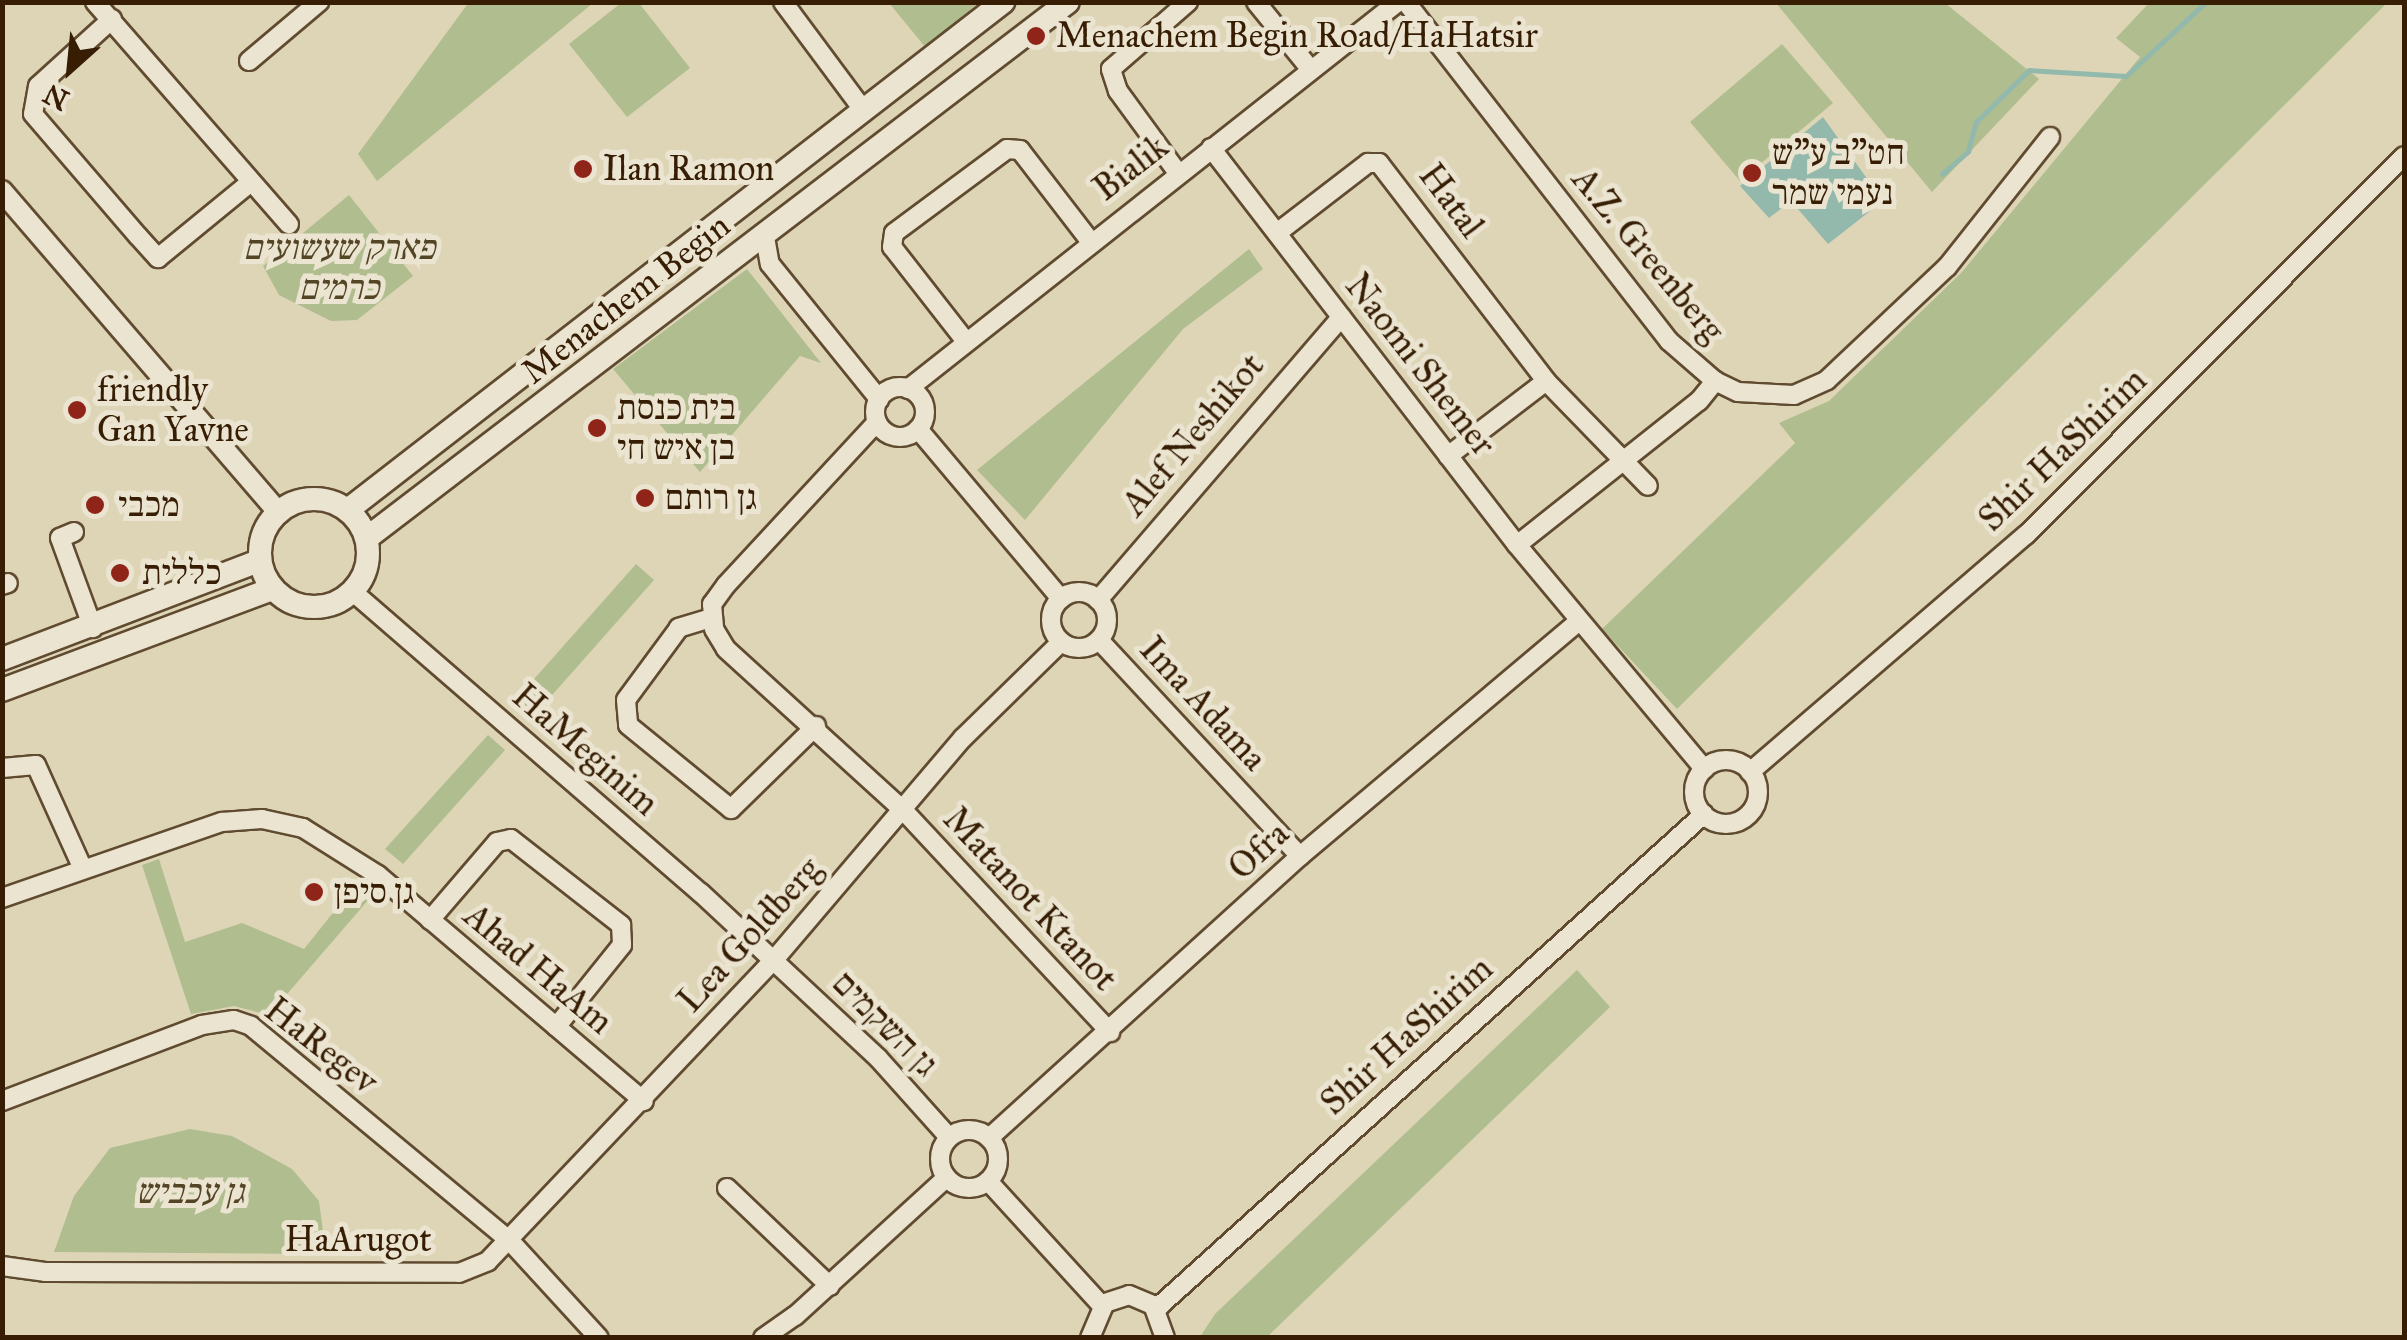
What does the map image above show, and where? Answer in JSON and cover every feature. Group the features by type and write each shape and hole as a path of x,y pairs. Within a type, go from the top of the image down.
{"main road":[{"name":"Menachem Begin","path":"349,510 1003,2"},
{"name":"Menachem Begin","path":"367,538 766,237 1068,2"},
{"path":"314,498 349,510 367,538 368,557 352,591 321,606 302,606 272,589 258,560 267,526 279,513 314,498"},
{"path":"2,659 93,628 258,560"},
{"path":"2,690 272,589"}],"street":[{"path":"95,2 289,224"},
{"path":"248,61 320,2"},
{"path":"782,2 864,110"},
{"path":"1178,173 1118,91 1111,69 1188,2"},
{"path":"1256,2 1310,70"},
{"name":"Bialik","path":"892,392 1398,2"},
{"name":"A.Z. Greenberg","path":"1406,2 1660,330 1715,381 1767,398 1827,380 1947,268 2050,137"},
{"path":"112,20 32,98 34,114 126,222 158,258 252,182"},
{"name":"Naomi Shemer","path":"1211,148 1517,545 1704,770"},
{"path":"964,339 892,247 894,233 1006,149 1020,150 1090,241"},
{"name":"Shir HaShirim","path":"1750,772 2026,535 2404,156"},
{"name":"Hatal","path":"1277,233 1368,163 1379,163 1546,381 1648,486"},
{"path":"2,190 279,513"},
{"path":"766,237 770,264 854,363 892,392 924,406 918,429"},
{"path":"740,256 770,264"},
{"name":"Alef Neshikot","path":"1098,600 1342,317"},
{"path":"1448,456 1546,381"},
{"path":"1517,545 1715,381"},
{"path":"816,726 732,809 628,725 626,700 679,628 711,618 726,585 876,422 892,392"},
{"path":"876,422 896,437 918,429"},
{"path":"918,429 1061,599"},
{"path":"74,532 60,538 93,628"},
{"name":"HaMeginim","path":"352,591 774,961"},
{"path":"1076,592 1098,600 1108,617 1100,640 1082,649 1061,642 1050,618 1061,599 1076,592"},
{"path":"711,618 726,649 816,726 903,810 963,738 1061,642"},
{"name":"Ofra","path":"990,1138 1300,856 1579,621"},
{"name":"Ima Adama","path":"1100,640 1300,856"},
{"path":"1726,760 1750,772 1757,800 1745,818 1725,824 1704,814 1694,797 1704,770 1726,760"},
{"path":"2,768 36,766 83,869"},
{"name":"Lea Goldberg","path":"644,1101 774,961 903,810"},
{"name":"Matanot Ktanot","path":"903,810 1110,1032"},
{"name":"Shir HaShirim","path":"1156,1308 1704,814"},
{"name":"Ahad HaAm","path":"2,898 222,822 286,822 339,848 644,1101"},
{"path":"430,920 497,842 511,838 621,925 622,945 556,1027"},
{"name":"גן השקמים","path":"774,961 878,1058 949,1137"},
{"name":"HaRegev","path":"2,1101 202,1025 234,1020 263,1035 512,1242"},
{"name":"HaArugot","path":"2,1266 45,1272 459,1273 512,1242 644,1101"},
{"path":"969,1129 990,1138 998,1162 988,1181 968,1189 946,1178 940,1151 949,1137 969,1129"},
{"path":"763,1338 830,1286 946,1178"},
{"path":"988,1181 1102,1306"},
{"path":"727,1188 830,1286"},
{"path":"512,1242 599,1338"},
{"path":"1090,1338 1102,1306 1129,1295 1156,1308 1165,1338"}],"green space":[{"path":"469,2 593,3 377,181 358,154"},
{"path":"979,2 926,48 889,3"},
{"path":"2150,2 2387,3 1677,709 1602,629 1795,443 1779,423 1829,401 1962,272 2140,57 2116,38"},
{"path":"621,3 639,3 690,68 627,117 569,44"},
{"path":"1776,3 1945,3 2039,79 1932,192"},
{"path":"1782,44 1833,103 1740,181 1690,122"},
{"name":"פארק שעשועים כרמים","path":"349,195 413,276 357,320 331,321 279,295 263,266"},
{"path":"1249,249 1263,269 1183,329 1025,520 977,470"},
{"path":"747,269 821,363 800,356 700,472 613,369"},
{"path":"636,564 654,580 530,720 512,704"},
{"path":"488,735 505,750 403,864 385,849"},
{"path":"159,859 185,942 242,923 304,949 360,879 376,891 269,1015 234,1006 191,1014 142,865"},
{"path":"1577,970 1610,1007 1267,1337 1200,1337 1215,1314"},
{"name":"גן עכביש","path":"190,1129 232,1136 292,1169 319,1201 326,1254 54,1252 74,1196 110,1148"}],"water":[{"path":"1823,117 1883,201 1828,244 1791,201 1769,218 1740,186"}],"waterway":[{"path":"1942,174 1968,151 1976,122 2029,70 2126,76 2206,2"}],"place":[{"name":"Menachem Begin Road/HaHatsir","path":"1036,36"},
{"name":"Ilan Ramon","path":"583,169"},
{"name":"חט\"ב ע\"ש נעמי שמר","path":"1752,173"},
{"name":"friendly Gan Yavne","path":"77,410"},
{"name":"בית כנסת בן איש חי","path":"597,428"},
{"name":"גן רותם","path":"645,498"},
{"name":"מכבי","path":"95,505"},
{"name":"כללית","path":"120,573"},
{"name":"גן סיפן","path":"314,892"}]}
